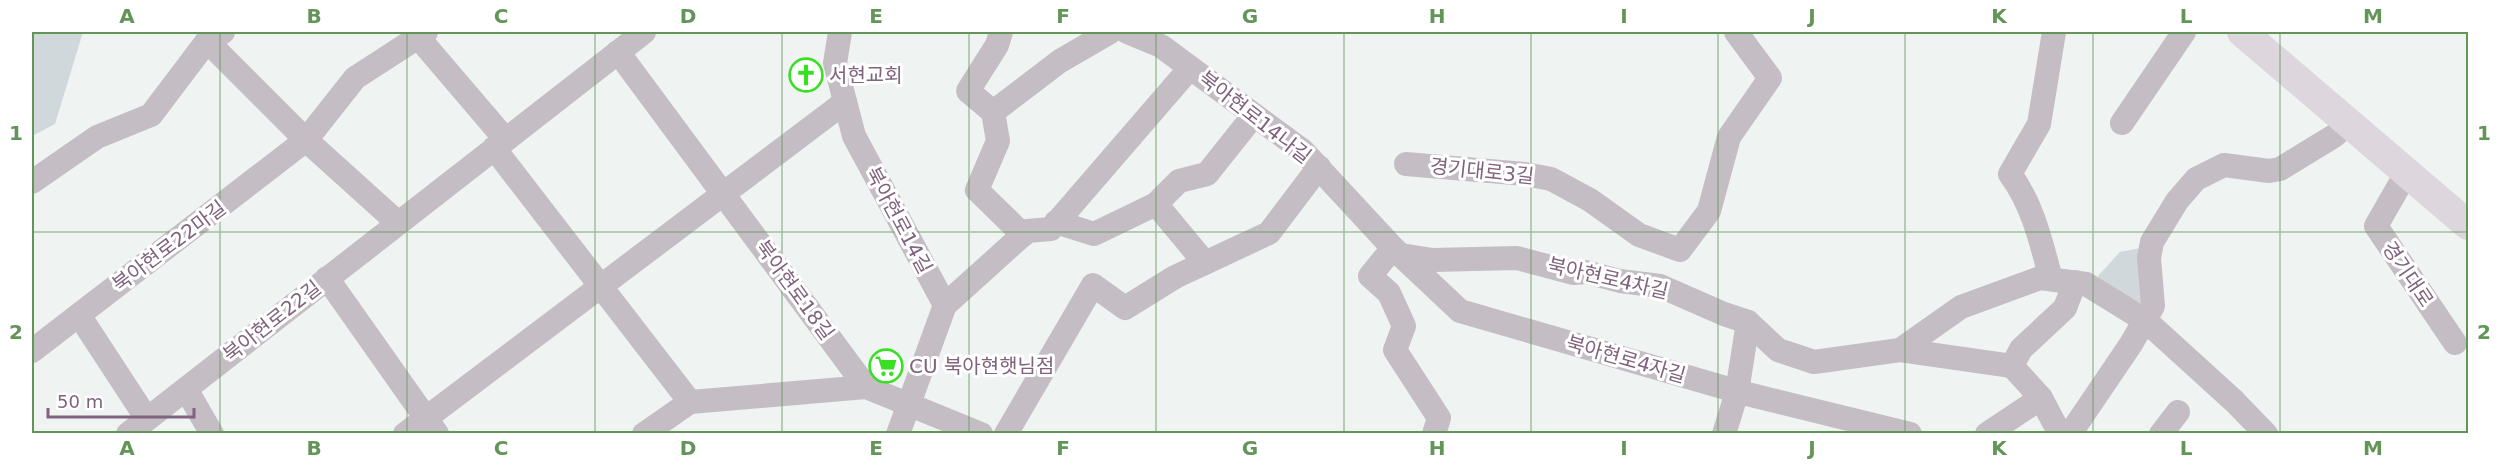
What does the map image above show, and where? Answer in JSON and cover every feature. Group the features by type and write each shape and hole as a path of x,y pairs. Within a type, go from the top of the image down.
{"main road":[{"path":"2242,32 2469,225"}],"street":[{"name":"북아현로22길","path":"79,315 137,426 644,32"},
{"name":"북아현로14길","path":"840,32 834,63 854,136 945,305"},
{"path":"1001,32 997,45 968,91 993,112 998,141 978,190 1023,235"},
{"path":"993,112 1060,62 1110,32"},
{"name":"북아현로14나길","path":"1127,32 1161,46 1303,151 1397,252 1460,311 1515,327"},
{"name":"경기대로3길","path":"1407,164 1525,174 1551,179 1590,200 1639,235 1680,250 1709,211 1729,137 1770,78 1736,32"},
{"path":"2051,279 2034,219 2021,190 2010,174 2039,124 2054,32"},
{"path":"2122,123 2184,32"},
{"path":"422,34 601,286 690,402"},
{"name":"북아현로22마길","path":"32,351 306,141 356,78 422,34"},
{"path":"32,182 97,137 152,115 215,36 306,141 398,223"},
{"name":"북아현로18길","path":"618,52 866,387"},
{"path":"898,434 945,305 1027,231 1051,228 1190,68"},
{"path":"405,434 431,426 601,286 845,102"},
{"path":"1056,222 1094,234 1156,204 1179,181 1207,174 1254,115"},
{"path":"2070,434 2146,321 2153,306 2149,258 2152,242 2177,201 2196,179 2224,165 2269,171 2280,169 2334,136 2349,123"},
{"path":"1006,434 1093,285 1125,308 1174,277 1269,233 1319,168"},
{"name":"경기대로","path":"2407,172 2376,226 2455,343"},
{"path":"1156,204 1205,262"},
{"path":"1397,252 1370,276 1389,294 1404,326 1395,350 1439,418 1434,434"},
{"name":"북아현로4차길","path":"1397,252 1433,260 1487,257 1527,259 1573,273 1586,272 1620,281 1660,286 1748,322 1778,350 1814,362 1900,350 2012,366"},
{"path":"327,278 431,426"},
{"path":"1900,350 1961,307 2040,278 2086,284 2146,321 2234,401 2266,434"},
{"path":"2060,434 2041,398 2012,366 2020,349 2065,308 2075,282"},
{"path":"1724,434 1737,392 1748,322"},
{"name":"북아현로4자길","path":"1515,327 1737,392 1910,434"},
{"path":"644,434 690,402 866,387 981,434"},
{"path":"186,388 212,434"},
{"path":"1987,434 2041,398"},
{"path":"2161,434 2178,412"}],"shaded area":[{"path":"32,32 83,32 55,124 32,136"},
{"path":"2146,247 2149,308 2100,281 2098,276 2120,252"}],"place":[{"name":"서현교회","path":"806,75"},
{"name":"CU 북아현햇님점","path":"886,366"}]}
